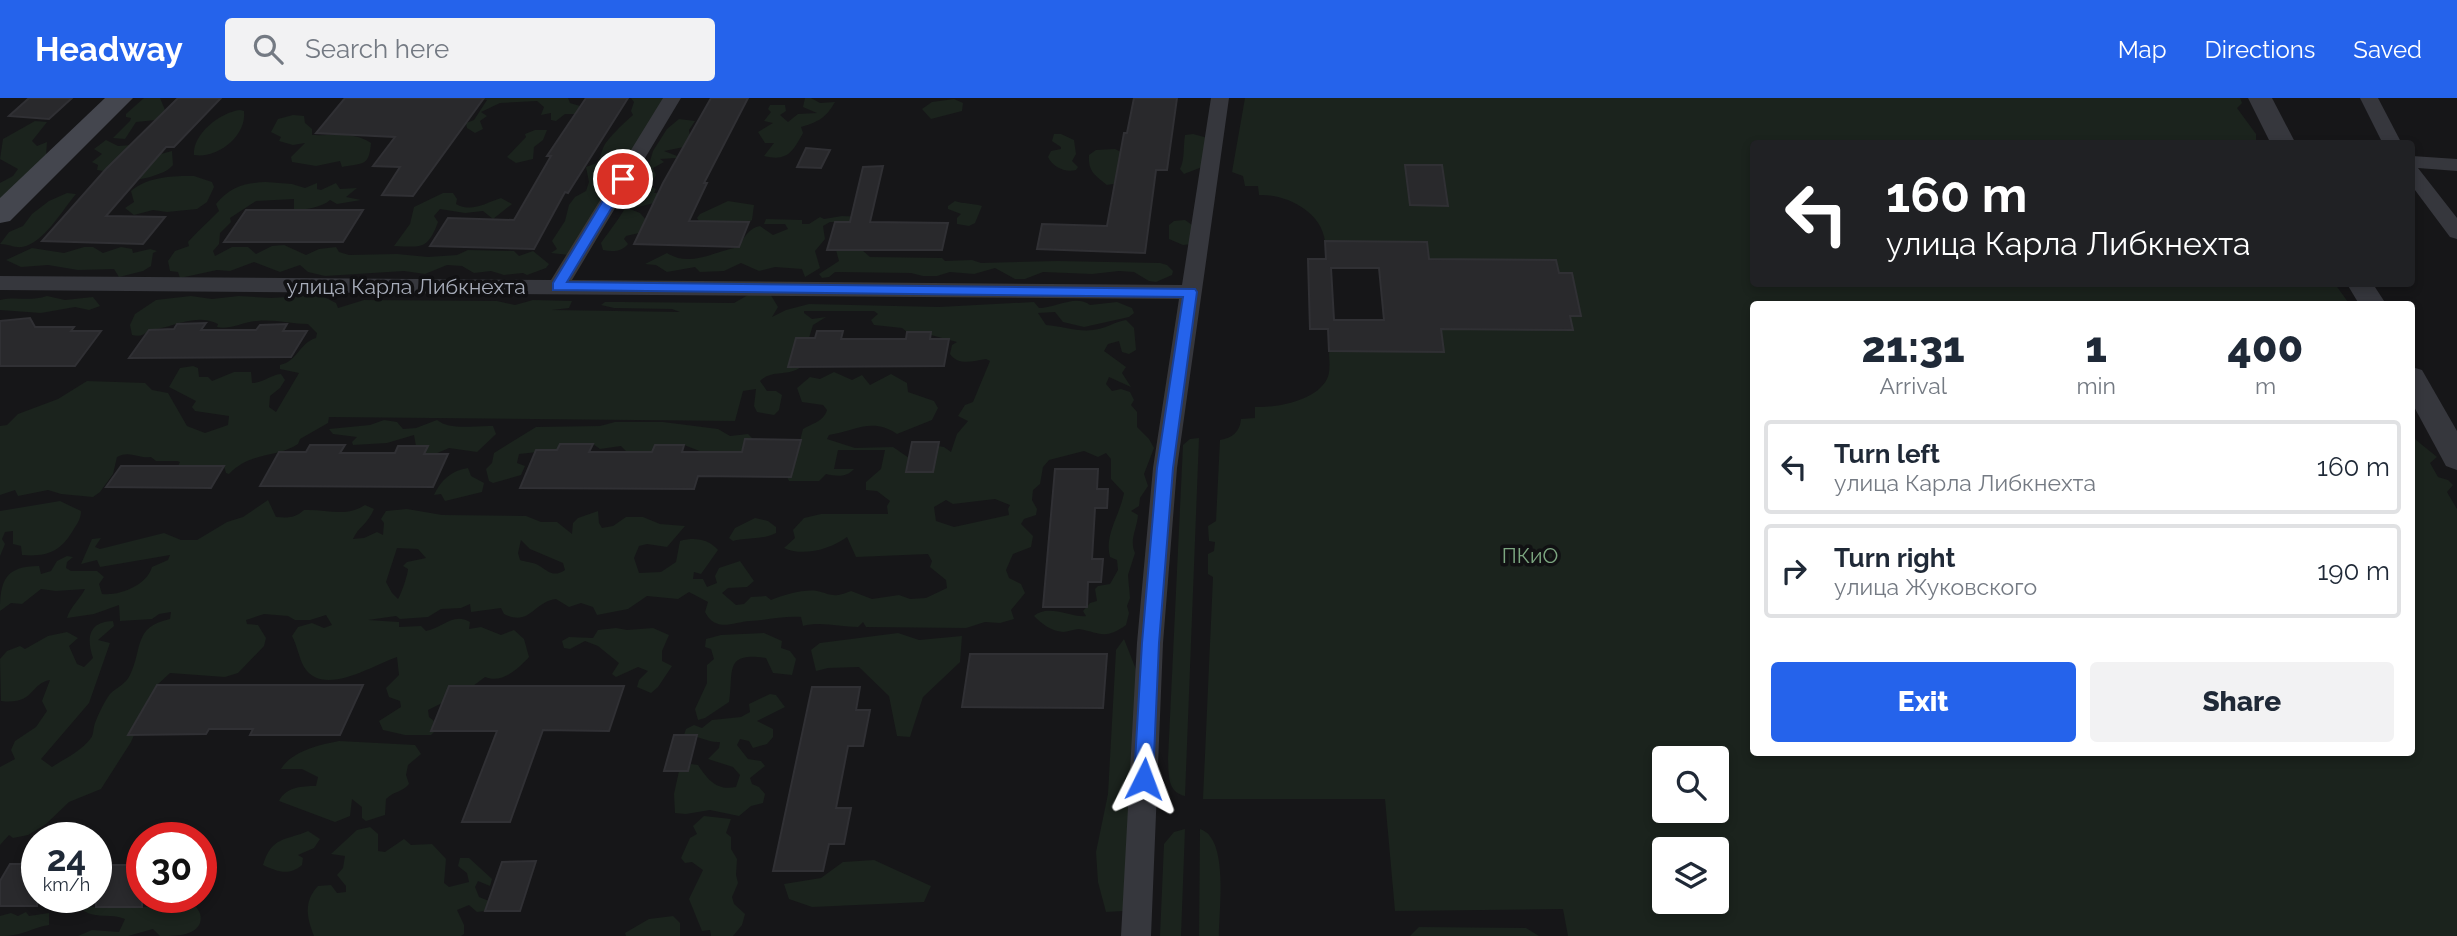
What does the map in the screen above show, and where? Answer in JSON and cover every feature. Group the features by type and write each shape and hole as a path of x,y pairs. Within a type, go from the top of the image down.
{"main road":[{"path":"0,214 120,98"}],"street":[{"path":"558,286 673,98"},
{"path":"1136,936 1150,643 1165,468 1220,98"},
{"path":"2260,98 2282,140"},
{"path":"2369,98 2391,140"},
{"path":"2415,162 2457,165"},
{"path":"2415,177 2457,232"},
{"name":"улица Карла Либкнехта","path":"0,283 1190,292"},
{"path":"2415,382 2457,457"}],"green space":[{"path":"144,98 160,98 165,110 156,120 136,122 125,139 113,138 130,121 131,118 126,117 126,114"},
{"path":"473,98 568,98 570,103 580,106 575,114 565,114 556,121 551,120 551,113 541,115 544,107 537,101 500,103 481,112 487,116 480,121 483,129 475,133 467,128 466,123 474,120 487,100"},
{"path":"631,98 670,98 569,255 551,253 557,249 552,241 565,221 569,205 575,197 586,191 589,182 586,167 597,163 606,142 633,115 631,111 634,102"},
{"path":"805,98 820,103 835,102 821,119 801,127 803,133 789,153 779,157 764,156 774,143 765,143 758,132 773,123 764,121 771,112 768,109 770,105 785,105 786,111 780,115 788,122 798,114 817,113 803,107"},
{"name":"ПКиО","path":"1245,98 2240,98 2242,103 2237,108 2256,134 2256,140 1750,140 1750,287 2337,287 2347,301 1750,301 1750,756 2415,756 2415,438 2437,457 2430,463 2438,477 2453,485 2447,492 2457,509 2457,936 1568,936 1563,909 1395,911 1385,799 1203,799 1213,577 1208,574 1208,554 1214,551 1215,542 1209,541 1208,526 1216,521 1220,440 1235,434 1241,419 1255,418 1255,407 1295,402 1322,387 1328,376 1329,351 1443,352 1441,329 1573,329 1556,260 1429,259 1427,242 1325,241 1317,221 1301,206 1269,195 1259,195 1258,186 1245,186 1243,176 1232,172"},
{"path":"954,99 963,103 962,111 931,119 922,109 932,102"},
{"path":"240,110 244,111 244,120 236,137 229,144 212,153 194,155 198,139 209,125"},
{"path":"293,115 304,116 305,123 312,129 312,135 350,135 371,143 367,160 342,167 340,161 316,166 292,162 291,157 305,143 293,145 279,141 281,137 271,132 278,119"},
{"path":"679,119 695,121 689,130 690,137 684,147 664,151 677,156 676,158 660,159 664,162 653,168 656,175 650,186 656,189 654,193 659,193 654,203 630,209 640,213 646,220 639,233 626,236 624,239 628,244 623,249 603,250 601,243 625,208 632,188 645,178 653,151 667,129"},
{"path":"35,121 47,122 32,141 37,146 47,142 46,156 0,218 0,183 13,176 18,169 0,159 3,139"},
{"path":"535,130 547,130 543,140 534,147 533,159 516,163 507,157 526,137 525,134"},
{"path":"1054,134 1074,140 1076,154 1072,161 1078,167 1076,170 1060,168 1048,157 1051,151 1061,149 1052,141"},
{"path":"1185,135 1208,138 1202,167 1184,174 1180,169"},
{"path":"106,140 118,146 132,145 161,154 172,151 173,165 161,173 135,180 97,170 98,165 92,162 102,154 94,149"},
{"path":"1115,149 1121,152 1124,182 1107,185 1091,169 1089,155 1096,150"},
{"path":"194,176 212,182 214,187 207,202 197,209 167,212 153,210 134,215 125,208 134,202 131,191 145,182"},
{"path":"266,182 305,188 317,183 317,189 321,190 336,183 340,189 357,188 346,197 361,200 337,204 330,200 308,209 294,210 294,199 256,201 230,218 231,222 220,233 219,244 213,251 215,256 232,247 248,247 256,254 272,246 284,245 306,255 319,249 336,247 339,252 349,255 397,254 428,257 457,255 468,250 514,251 519,256 533,251 549,264 546,268 527,275 504,275 491,271 474,273 462,266 447,265 425,274 404,271 325,276 308,272 300,265 280,272 254,262 230,271 217,270 180,278 178,272 170,271 168,261 175,251 189,246 188,242 219,211 216,204 221,198 238,187"},
{"path":"67,193 76,194 38,239 22,247 0,244 9,232 23,226 32,214 49,201"},
{"path":"443,193 453,193 457,199 456,204 468,208 501,198 512,204 493,219 483,211 465,213 440,209 434,216 438,222 427,242 417,246 394,246 410,224 414,207"},
{"path":"728,201 754,205 752,220 699,221 697,218 700,214"},
{"path":"955,201 982,206 975,223 969,226 957,224 957,218 961,214 948,209"},
{"path":"820,217 824,219 862,217 864,222 830,222 823,226 825,239 815,251 820,268 805,277 802,269 775,267 759,271 741,263 724,271 700,272 695,267 667,272 656,265 645,264 667,253 694,259 739,247 750,231 760,226 773,235 788,229 785,224 764,224 766,219 802,220 802,224 809,224"},
{"path":"1185,220 1195,227 1192,244 1183,245 1169,239 1169,225 1174,221"},
{"path":"93,247 103,253 121,247 132,249 133,253 150,249 157,251 153,253 151,266 143,271 119,277 114,269 78,270 48,265 21,267 6,260 32,248 64,253"},
{"path":"836,250 862,250 870,257 942,258 945,261 972,260 981,263 1160,263 1173,271 1172,275 1156,282 1134,272 1119,271 1092,274 1043,272 1025,279 1015,279 995,268 974,274 950,272 937,276 835,272 822,278 819,274 839,261"},
{"path":"769,292 778,307 772,317 809,304 939,307 1034,302 1039,308 1079,301 1090,305 1117,302 1132,308 1134,313 1129,317 1084,327 1063,322 1055,312 1038,313 1046,325 1075,330 1102,328 1126,320 1134,328 1136,350 1129,354 1122,352 1119,341 1108,344 1104,351 1126,367 1122,373 1131,387 1109,377 1106,384 1112,391 1121,389 1130,392 1134,400 1131,405 1137,412 1137,427 1154,448 1144,474 1148,486 1140,498 1139,506 1131,511 1138,515 1133,539 1135,553 1128,575 1130,598 1126,625 1108,634 1079,629 1063,632 1047,627 1034,616 1040,612 1053,611 1086,616 1083,611 1090,603 1097,601 1095,589 1110,584 1118,570 1117,560 1110,557 1109,541 1124,493 1111,479 1111,459 1106,453 1098,457 1084,451 1049,460 1043,467 1040,484 1033,490 1032,500 1037,509 1036,515 1024,519 1021,524 1033,536 1031,547 1013,554 1006,570 1009,578 1021,584 1025,593 1011,610 1014,619 1000,623 985,622 966,628 866,627 863,622 858,627 823,624 803,626 801,617 725,625 709,618 705,612 708,602 689,592 678,599 647,596 628,609 597,615 593,607 581,603 569,607 556,599 542,604 520,618 504,614 501,608 471,612 470,604 461,608 441,609 428,617 400,619 396,616 368,620 399,622 399,627 421,626 426,631 453,620 464,619 470,622 469,629 481,627 501,635 514,630 524,639 529,657 515,670 498,679 485,677 473,686 449,686 442,703 428,710 429,717 434,721 431,730 435,731 431,735 405,735 383,730 379,721 401,707 400,701 389,697 386,688 399,675 397,657 349,677 323,680 312,676 304,667 292,636 298,627 312,623 324,628 332,625 326,615 310,620 295,620 288,616 264,614 246,620 247,624 258,625 266,638 264,646 238,673 225,677 170,673 157,685 129,734 134,735 131,742 101,789 69,802 48,822 21,822 21,836 13,838 9,835 0,845 0,767 15,759 11,750 15,741 36,727 47,711 42,701 50,680 43,682 20,700 1,701 0,659 7,651 20,646 25,649 48,636 67,632 78,638 69,646 77,664 84,667 93,658 91,632 99,624 113,621 114,626 98,640 110,643 89,703 41,759 52,767 78,751 91,738 106,700 130,675 145,633 150,627 170,619 171,612 159,614 152,619 120,621 119,605 94,614 67,618 85,589 41,589 22,604 11,603 0,611 3,584 12,572 19,569 39,566 41,574 51,571 57,561 67,556 73,557 67,562 66,568 71,571 97,571 104,577 99,584 102,594 109,594 139,584 152,567 168,560 170,555 100,567 97,560 81,564 92,539 101,538 95,547 100,549 164,533 181,540 197,540 227,522 243,517 268,500 276,517 291,517 304,510 350,511 365,505 374,509 353,539 364,538 377,532 383,535 384,523 381,519 386,511 407,509 442,515 526,516 541,522 557,522 572,534 573,523 578,518 598,511 602,528 613,526 626,517 643,517 660,524 685,526 667,547 647,544 639,546 634,558 639,573 661,572 676,562 680,541 686,540 706,541 718,550 701,574 694,572 693,579 703,579 707,587 717,583 715,576 719,568 740,561 754,581 747,587 728,588 722,593 736,605 744,604 751,597 766,596 771,600 806,591 840,595 851,591 872,599 899,595 910,599 926,598 947,588 946,580 930,567 932,561 928,554 856,557 847,537 833,545 808,552 784,548 795,538 793,530 804,518 821,514 888,514 887,506 890,501 877,491 866,490 866,482 881,469 885,450 838,450 834,469 854,469 848,474 826,474 819,481 789,481 787,477 791,476 803,429 820,420 827,410 823,405 802,402 797,388 810,377 820,379 834,372 852,380 862,375 870,385 891,374 907,383 908,392 934,401 938,408 932,420 897,434 879,426 871,426 829,435 827,439 855,448 893,447 909,458 906,472 933,472 938,446 951,452 957,434 968,421 958,416 965,405 973,402 990,361 957,360 950,354 952,345 957,342 931,335 931,332 907,332 902,328 874,325 871,320 878,314 874,311 804,311 812,319 826,317 813,325 809,338 796,338 788,366 801,367 791,372 770,375 760,381 767,391 776,391 782,395 779,410 774,415 757,412 754,406 756,389 743,391 735,421 329,417 328,423 300,439 298,444 255,458 229,474 224,466 178,466 180,462 177,461 156,461 151,457 126,454 117,457 113,474 93,497 48,490 18,496 15,490 0,495 0,426 7,425 18,414 58,399 87,381 145,383 152,390 168,393 187,426 205,433 228,425 229,416 195,411 192,407 196,401 169,387 180,368 198,368 199,377 208,377 212,381 234,372 251,372 252,383 281,374 285,380 270,396 269,407 276,412 299,373 280,369 280,365 291,360 310,340 316,338 317,333 308,324 270,321 222,328 209,321 192,320 149,330 142,335 132,335 130,325 135,314 156,300 191,296 212,299 239,296 305,296 324,297 336,303 338,308 364,300 497,301 515,305 533,300 572,301 569,308 552,310 680,312 672,309 614,308 601,305 605,302 734,303 748,295","holes":["995,499 1010,505 1009,515 954,527 936,521 934,507 946,500 953,504","521,540 530,549 563,563 565,570 551,573 536,564 520,560 518,553","397,548 418,549 426,558 407,562 403,566 408,572 398,599 386,582"]},
{"path":"47,296 65,300 93,297 100,306 89,310 75,307 41,313 0,310 0,300"},
{"path":"384,420 397,422 403,429 416,428 437,420 456,426 493,426 496,434 477,452 449,448 435,454 424,454 428,446 416,446 414,435 387,443 353,445 352,442 357,437 333,434 329,429 370,425"},
{"path":"615,422 663,422 718,429 730,436 748,434 754,440 745,440 739,460 715,452 710,455 684,445 655,445 652,452 627,452 621,446 600,449 593,444 560,444 557,450 519,454 517,463 525,466 521,475 493,483 489,481 486,469 492,463 494,453 536,427 600,426"},
{"path":"1199,438 1185,796 1172,787 1168,759 1183,445 1190,439"},
{"path":"468,468 471,476 484,483 482,492 445,501 441,494 434,495 447,477"},
{"path":"60,501 81,511 78,522 57,549 45,554 22,555 21,546 13,544 13,531 5,532 2,539 5,544 0,556 0,511"},
{"path":"755,518 768,521 776,527 776,533 766,537 733,541 729,538 735,528"},
{"path":"653,628 669,635 662,651 662,661 672,666 651,693 637,687 639,680 648,671 638,667 616,677 612,674 619,663 598,646 585,641 570,649 564,648 562,641 569,637 593,638 598,630"},
{"path":"764,633 782,641 781,648 790,651 796,659 792,675 773,673 766,658 743,658 733,666 729,702 698,720 695,709 707,683 707,665 714,659 711,649 705,647 706,639 721,635"},
{"path":"898,633 919,640 962,636 960,662 923,697 910,737 897,736 889,696 859,667 816,671 811,650 820,643"},
{"path":"1124,639 1137,672 1123,911 1106,912 1098,882 1096,852 1108,794 1116,650"},
{"path":"770,694 776,695 785,707 757,721 773,729 773,737 767,744 753,748 749,741 740,739 737,745 748,759 761,761 765,766 750,778 752,784 765,794 763,803 751,806 739,816 710,810 675,813 674,794 679,771 688,771 691,764 698,765 718,786 729,788 736,787 740,775 733,767 708,759 719,748 720,742 684,735 686,729 694,725 702,728 712,720 741,717 750,712 749,704"},
{"path":"339,741 415,745 421,754 408,765 406,775 409,784 386,799 385,815 366,821 362,818 362,807 352,799 350,816 335,822 279,801 290,790 316,786 318,777 302,769 281,769 286,763 307,750"},
{"path":"704,816 731,819 726,833 731,837 731,849 737,859 738,883 732,897 734,904 745,914 742,925 733,936 711,936 710,930 702,931 689,899 703,870 692,862 685,863 681,858 690,838 697,834 693,826"},
{"path":"370,827 378,834 378,851 385,852 404,839 411,845 432,844 446,859 444,883 449,887 469,882 467,873 458,866 460,858 469,858 492,879 490,886 478,881 475,887 479,897 489,901 485,911 477,912 469,905 457,910 464,925 464,934 314,936 308,910 313,892 318,886 331,885 337,893 346,892 346,886 337,875 343,868 345,856 331,854 357,830"},
{"path":"1185,829 1181,936 1160,936 1164,844 1174,832"},
{"path":"1200,829 1209,835 1219,860 1219,936 1199,936"},
{"path":"308,831 320,839 314,848 298,855 303,858 302,865 293,871 283,872 263,865 275,844"},
{"path":"874,860 931,886 924,902 812,907 789,899 784,884 821,878 843,862"},
{"path":"112,907 126,907 126,913 199,913 201,921 194,931 178,935 160,936 153,929 128,936 78,936 92,930 119,932 125,919 89,913 112,913"},
{"path":"11,913 18,916 24,913 29,916 49,913 49,925 15,935 0,936 0,916"},
{"path":"673,916 680,923 680,936 626,936 625,933 649,919"},
{"path":"1419,927 1526,928 1539,936 1410,936"}],"building":[{"path":"29,98 72,98 49,119 9,116"},
{"path":"178,98 221,98 174,147 166,147 106,216 165,217 143,244 42,241 106,169"},
{"path":"345,98 484,98 413,196 382,195 400,167 373,166 395,137 316,133"},
{"path":"586,98 628,98 568,193 565,192 534,249 430,246 448,218 514,220 551,156 547,156"},
{"path":"711,98 748,98 704,183 707,183 689,221 749,222 739,247 634,244 663,183"},
{"path":"1134,98 1177,98 1167,170 1156,170 1145,253 1037,249 1042,224 1107,226 1124,133 1127,133"},
{"path":"806,148 830,150 821,168 797,167"},
{"path":"1405,165 1442,165 1448,206 1410,205"},
{"path":"883,166 870,222 948,223 942,250 827,250 835,222 850,222 863,167"},
{"path":"246,210 363,210 343,242 224,242"},
{"path":"1325,241 1427,242 1429,259 1556,260 1559,273 1572,273 1581,316 1570,316 1573,330 1441,329 1444,352 1329,351 1328,329 1310,329 1308,259 1326,259","holes":["1331,268 1379,268 1384,320 1334,320"]},
{"path":"30,318 35,327 74,327 71,331 101,331 75,366 0,366 0,321"},
{"path":"206,323 201,330 256,330 260,325 287,324 283,331 307,331 291,357 129,358 149,330 174,329 177,324"},
{"path":"817,331 843,331 841,339 906,339 907,332 931,332 930,339 949,339 944,366 788,367 796,338 815,338"},
{"path":"745,439 801,440 791,477 698,476 694,489 520,488 536,450 557,450 560,444 593,444 589,452 652,452 655,445 684,445 682,452 742,452"},
{"path":"912,442 939,442 933,472 906,472"},
{"path":"310,445 345,445 340,453 395,453 398,446 428,446 424,454 448,454 433,487 260,486 279,452 306,452"},
{"path":"121,466 224,466 211,488 106,487"},
{"path":"1055,469 1098,469 1097,489 1108,489 1107,508 1095,508 1092,559 1103,559 1101,582 1088,582 1087,607 1043,607"},
{"path":"970,654 1107,654 1103,708 962,707"},
{"path":"157,685 363,685 340,735 250,735 253,729 209,729 206,734 128,735"},
{"path":"449,686 624,686 609,731 543,730 510,822 462,822 497,731 431,731"},
{"path":"812,687 860,687 856,710 870,710 863,746 848,746 836,808 851,808 844,844 829,844 823,871 773,871"},
{"path":"674,735 697,735 688,771 664,771"},
{"path":"536,861 520,911 485,911 502,862"},
{"path":"10,864 21,864 21,906 0,906 0,881"},
{"path":"112,865 126,865 126,907 112,907"}],"route":[{"path":"623,179 558,286 1190,292 1165,468 1150,643 1144,779"}]}
